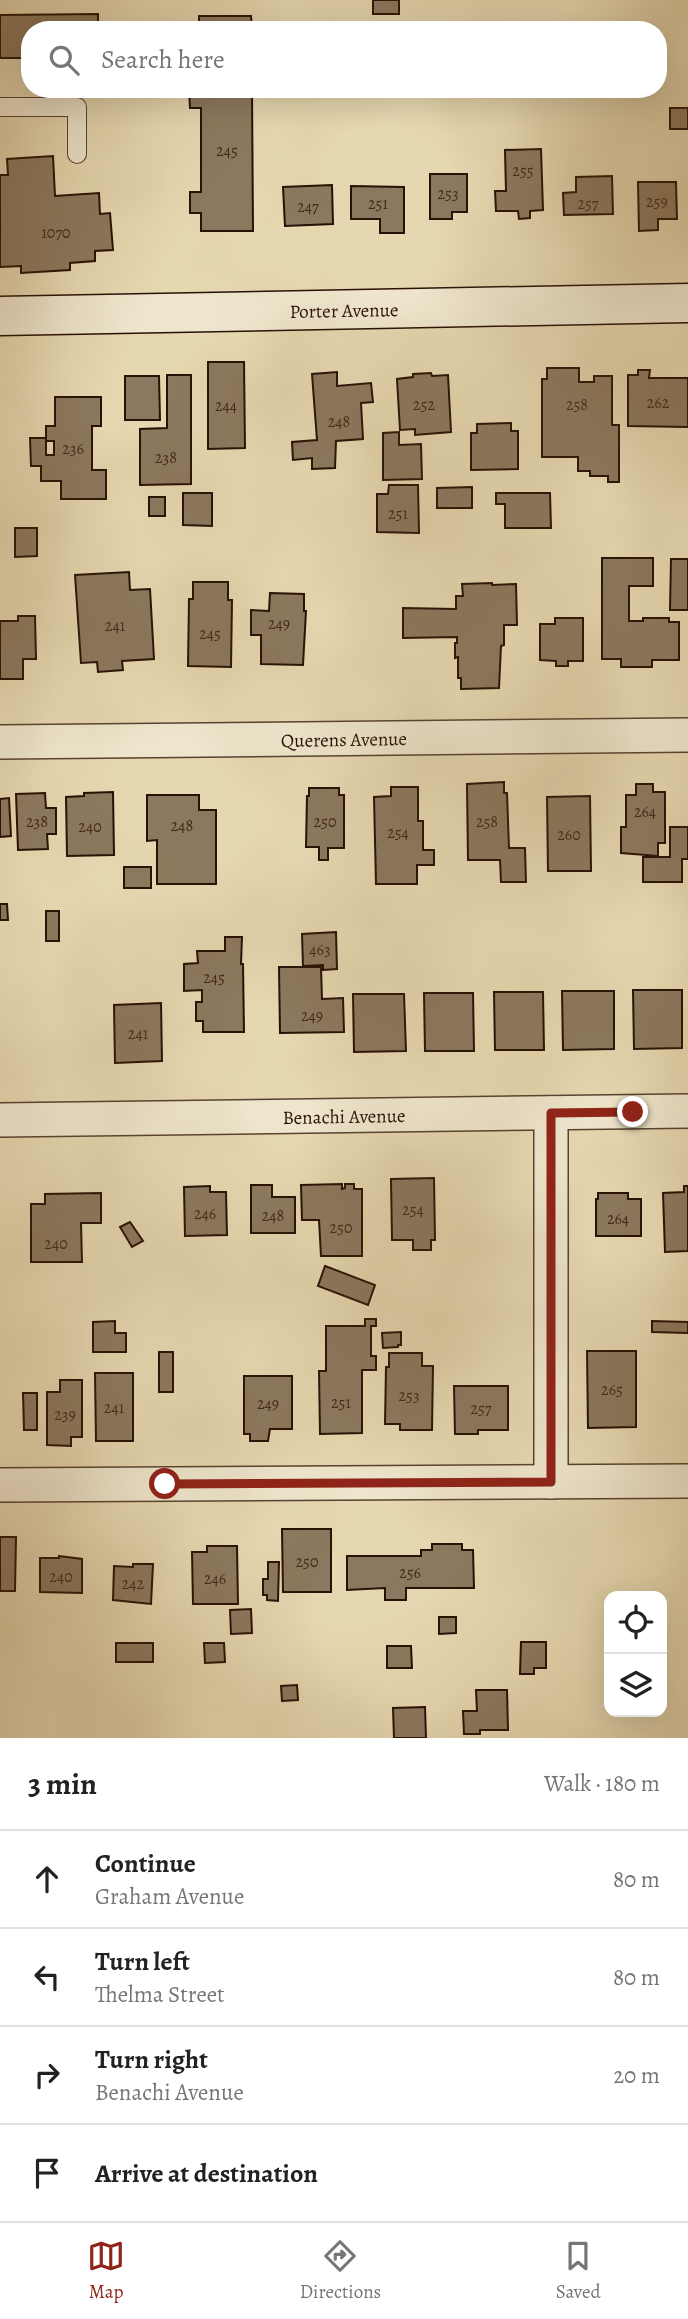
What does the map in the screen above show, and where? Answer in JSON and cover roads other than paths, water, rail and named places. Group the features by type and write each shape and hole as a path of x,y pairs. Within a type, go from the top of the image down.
{"main road":[{"name":"Porter Avenue","path":"0,316 688,303"}],"street":[{"name":"Querens Avenue","path":"0,742 688,735"},
{"name":"Benachi Avenue","path":"0,1120 688,1111"},
{"path":"551,1113 551,1482"},
{"path":"0,1485 688,1481"}],"lane":[{"path":"0,107 78,107 78,154"}]}
